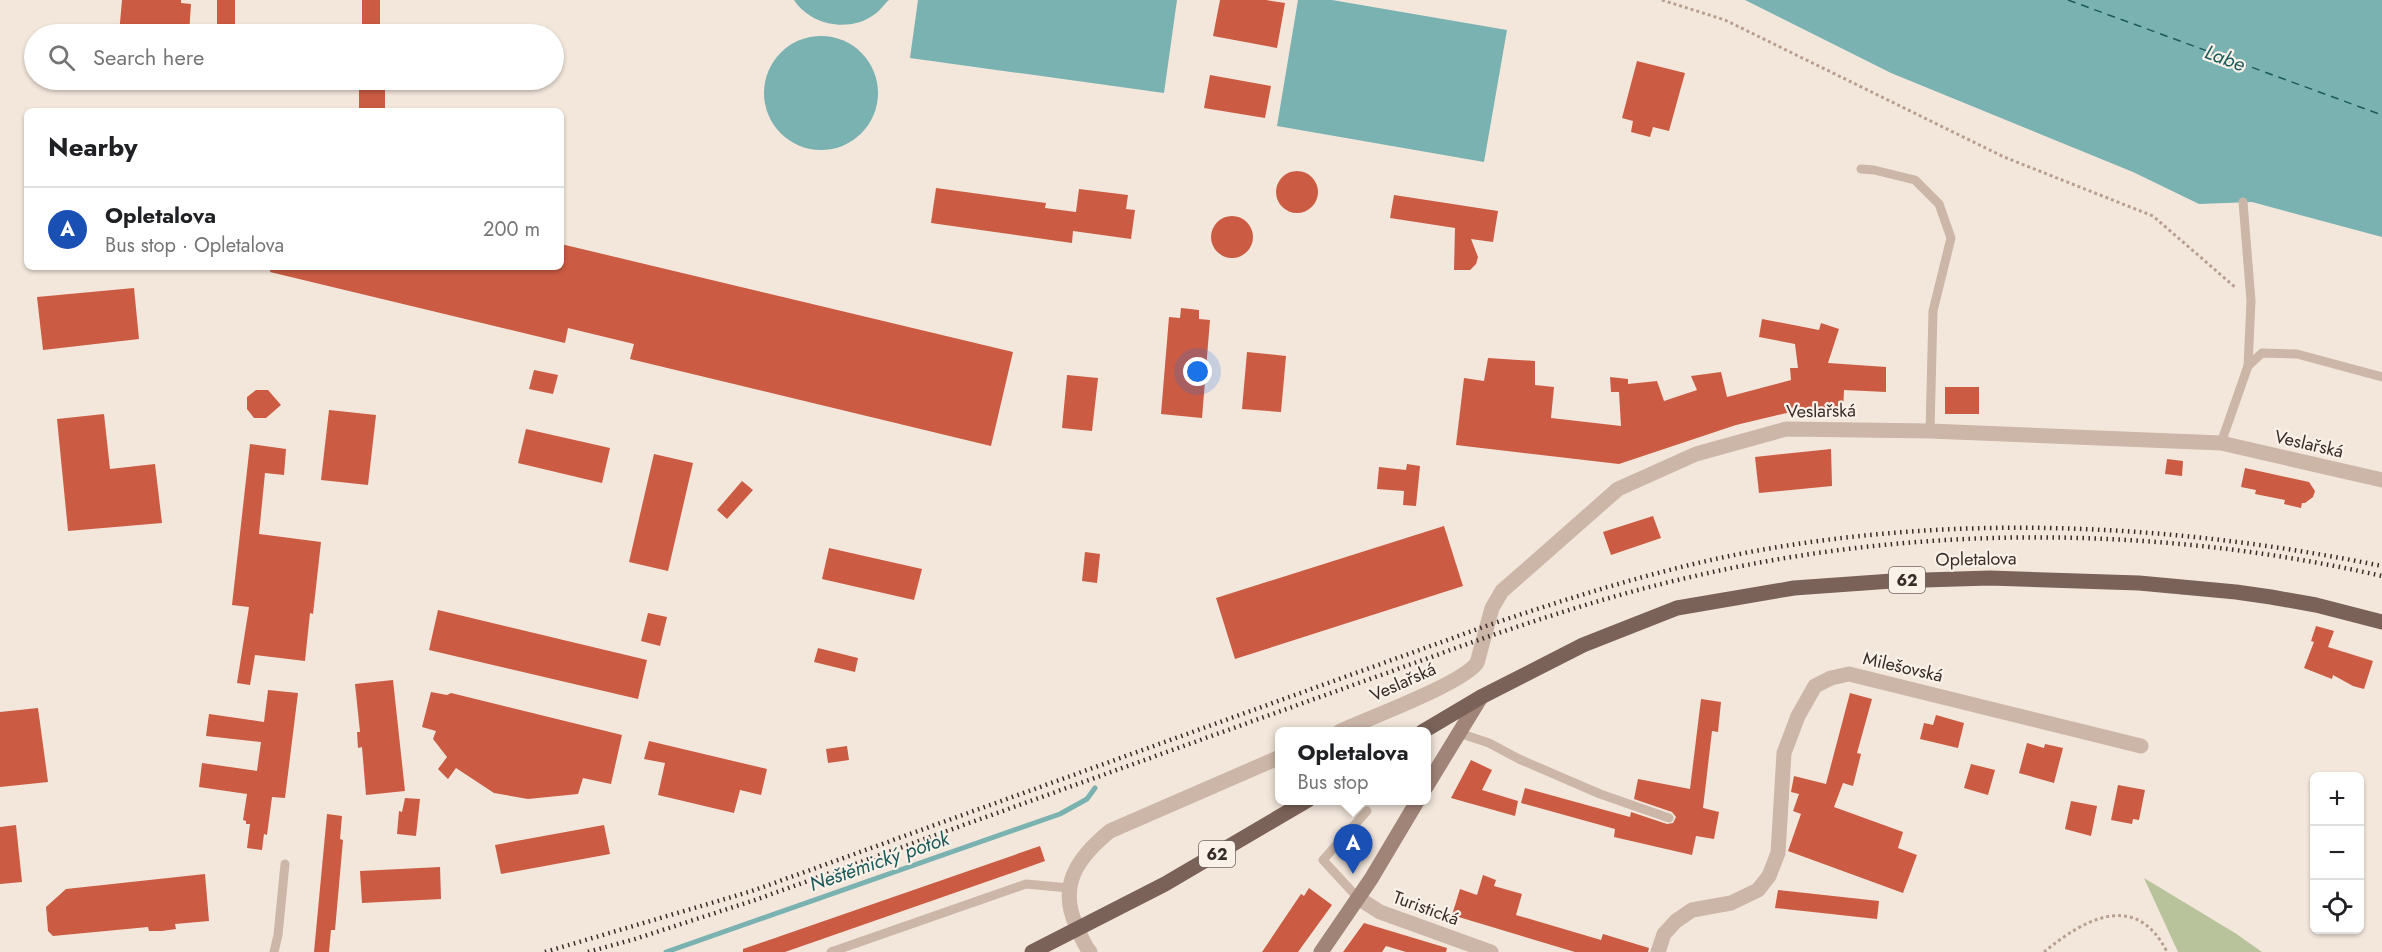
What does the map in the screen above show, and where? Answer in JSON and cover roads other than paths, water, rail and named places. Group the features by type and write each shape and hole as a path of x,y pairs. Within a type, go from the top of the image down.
{"main road":[{"name":"Opletalova","path":"1430,727 1481,697 1583,645 1677,608 1794,588 1892,581 1990,578 2128,583 2253,594 2316,605 2382,622"},
{"name":"62","path":"1032,952 1124,906 1301,805"}],"street":[{"name":"Veslařská","path":"1350,727 1447,684 1473,669 1477,663 1492,608 1502,591 1618,489 1696,454 1786,429 1930,431 2221,443 2382,480"},
{"name":"Milešovská","path":"1658,952 1664,934 1676,921 1692,910 1731,903 1758,890 1769,876 1778,853 1784,753 1807,698 1815,686 1831,678 1849,674 1860,676 2141,746"},
{"path":"1431,779 1481,697"},
{"path":"1090,952 1070,913 1069,888 1077,864 1093,844 1110,831 1275,759"},
{"path":"1321,952 1416,805"},
{"name":"Turistická","path":"1358,898 1380,912 1491,952"}],"lane":[{"path":"1861,169 1915,180 1939,204 1951,238 1933,311 1930,431"},
{"path":"2221,443 2248,366 2251,301 2243,202"},
{"path":"2248,366 2262,353 2296,354 2382,376"},
{"path":"1459,733 1489,743 1519,759 1600,794 1669,818"},
{"name":"Turistická","path":"1358,898 1323,860 1367,811"},
{"path":"274,952 278,936 285,864"},
{"path":"831,952 1026,884 1069,888"}],"water":[{"path":"794,0 889,0 877,13 865,20 843,25 821,21 810,16"},
{"path":"918,0 1177,0 1164,93 910,58"},
{"path":"1298,0 1332,0 1507,30 1484,162 1277,126"},
{"name":"Labe","path":"1745,0 2382,0 2382,237 2252,202 2199,204 2133,172 1891,73"},
{"path":"821,36 843,41 861,53 873,71 878,93 873,115 861,133 843,145 821,150 799,145 781,133 769,115 764,93 769,71 781,53 799,41"}],"waterway":[{"name":"Neštěmický potok","path":"666,952 1060,814 1087,799 1095,788"}],"railway":[{"path":"545,952 752,891 1486,626 1619,584 1721,558 1833,539 1912,531 2069,528 2226,541 2382,566"},
{"path":"588,952 755,900 1536,620 1695,576 1780,559 1865,547 1952,540 2038,537 2125,540 2212,547 2297,559 2382,576"}],"place":[{"name":"Opletalova","path":"1353,874"}]}
